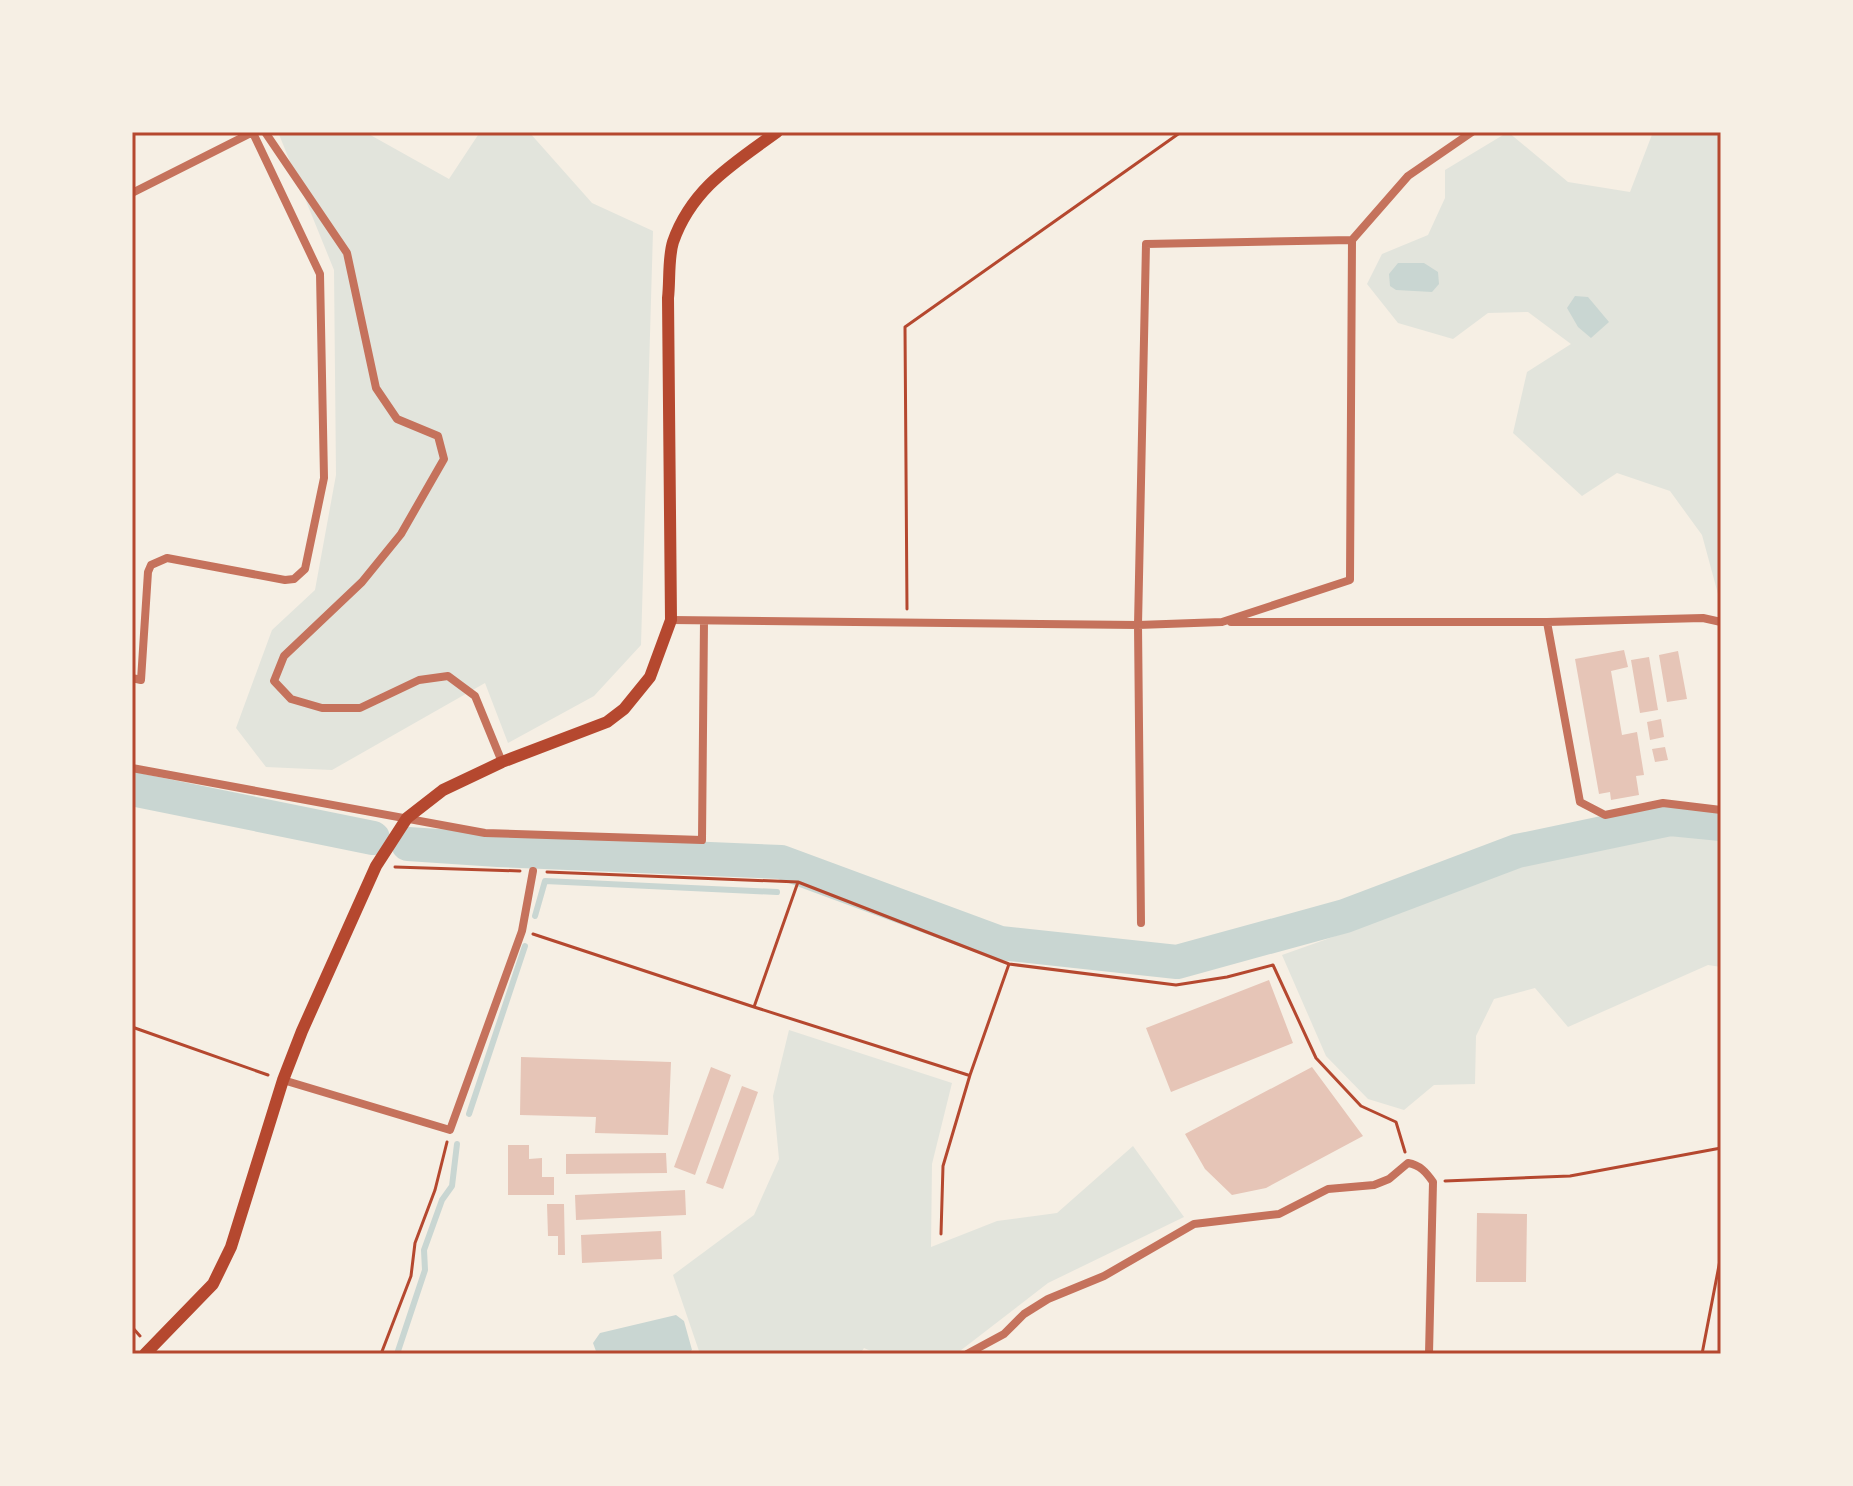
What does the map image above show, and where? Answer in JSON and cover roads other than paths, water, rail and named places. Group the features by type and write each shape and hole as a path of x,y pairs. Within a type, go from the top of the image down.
{"main road":[{"path":"145,1354 213,1284 219,1272 231,1247 283,1080 302,1031 376,866 407,818 443,790 502,762 607,722 624,709 650,677 671,620 668,298 672,245 693,201 721,172 777,132"}],"street":[{"path":"132,193 253,132 320,274 324,478 305,569 294,579 285,580 167,558 155,562 148,572 141,680 132,678"},
{"path":"265,132 347,253 376,388 397,419 438,436 444,459 401,534 362,582 284,656 274,681 291,699 322,708 360,708 419,680 448,676 475,696 502,762"},
{"path":"1222,622 1350,580 1352,240 1408,176 1472,132"},
{"path":"1141,923 1138,625 1146,244 1352,240"},
{"path":"671,620 1138,625 1703,618 1721,622"},
{"path":"132,768 485,833 702,840 704,621"},
{"path":"1547,622 1580,802 1605,815 1663,803 1721,810"},
{"path":"283,1080 450,1130 522,931 533,871"},
{"path":"967,1354 1004,1334 1024,1314 1048,1299 1104,1276 1194,1224 1279,1214 1328,1189 1374,1185 1389,1179 1408,1163 1416,1164 1433,1182 1429,1354"}],"waterway":[{"path":"132,789 373,838"},
{"path":"408,844 781,862 1000,943 1177,962 1345,916 1517,851 1670,819 1721,824"},
{"path":"535,916 545,881 777,892"},
{"path":"469,1114 525,946"},
{"path":"397,1354 425,1270 424,1250 442,1200 452,1186 457,1144"}]}
